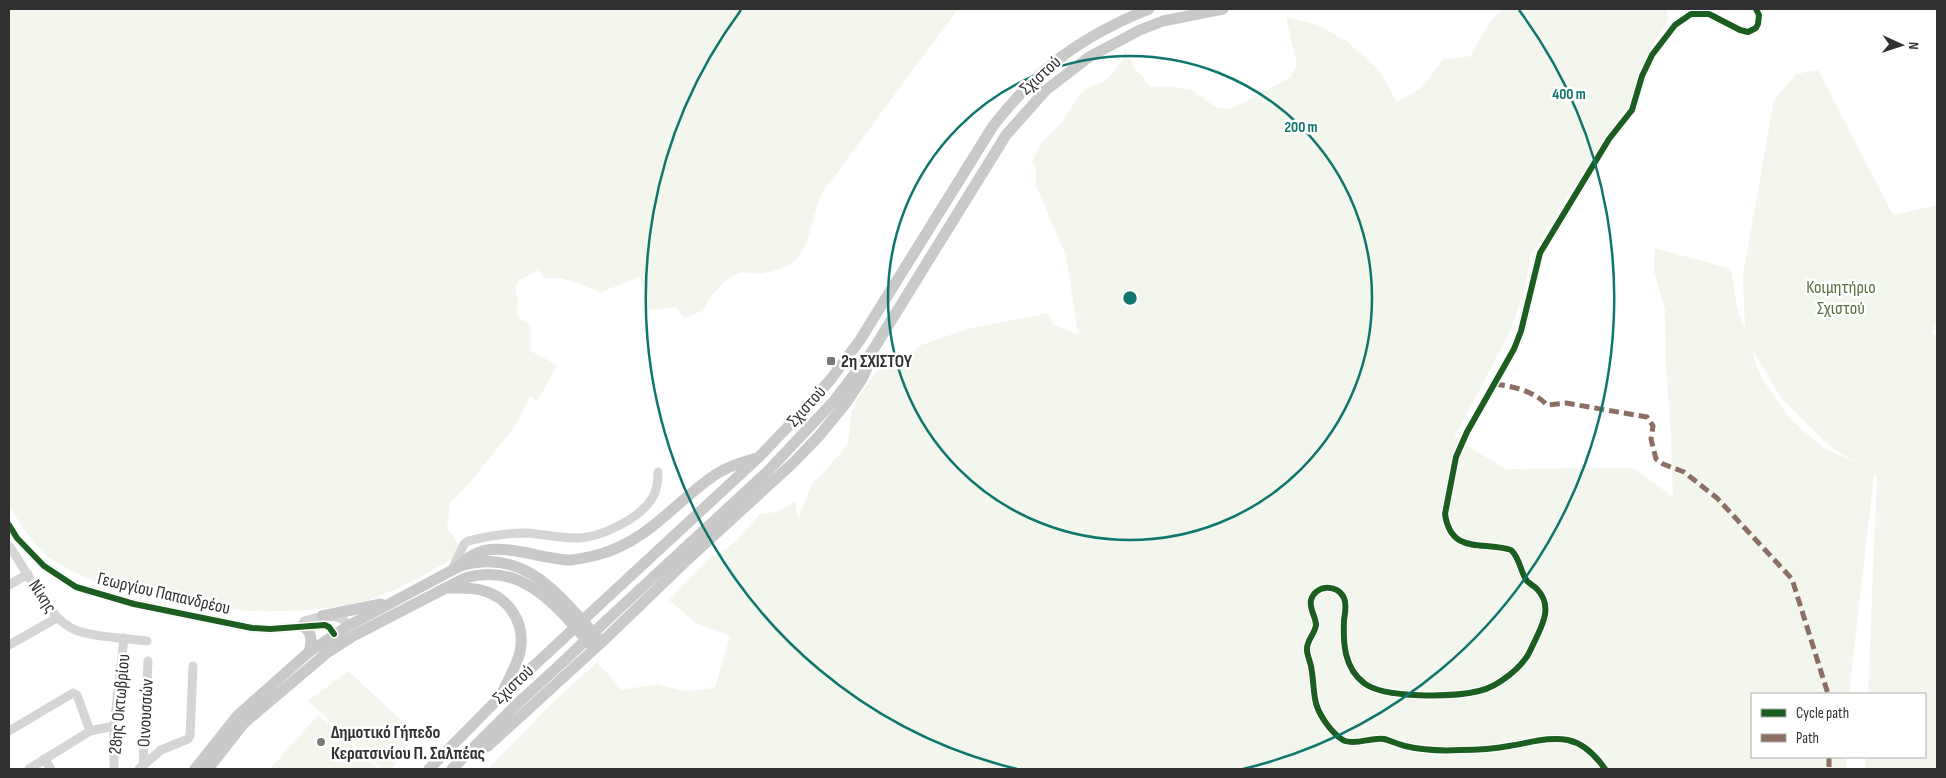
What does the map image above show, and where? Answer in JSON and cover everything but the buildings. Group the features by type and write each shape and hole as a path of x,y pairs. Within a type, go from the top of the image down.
{"main road":[{"name":"Σχιστού","path":"429,769 500,697 759,457 842,366 993,126 1013,100 1035,78 1080,43 1105,28 1149,9"},
{"name":"Σχιστού","path":"452,769 517,704 738,500 834,402 873,350 1006,135 1046,90 1089,57 1140,30 1163,21 1223,9"},
{"path":"466,755 488,746 772,483 819,436 854,391 866,370 873,350"},
{"path":"195,769 238,714 309,652 348,626 456,568 471,555 490,550 508,550 570,560 586,558 616,549 646,533 712,476 759,457"},
{"path":"456,568 477,562 491,562 510,564 536,575 552,589 598,645"},
{"path":"208,769 244,723 316,660 353,636 465,578 477,575 499,574 529,584 598,645"},
{"path":"442,589 470,588 490,593 498,597 513,612 520,629 520,650 516,664 500,697"},
{"path":"322,616 400,599"},
{"path":"302,626 310,632 309,652"}],"street":[{"path":"1605,769 1599,760 1588,750 1563,738 1549,738 1507,746 1460,750 1425,749 1383,739 1347,742 1337,736 1318,712 1312,688 1311,667 1306,647 1316,625 1310,606 1311,600 1317,591 1328,587 1334,588 1344,596 1346,602 1344,648 1346,658 1359,679 1364,684 1377,690 1419,696 1480,691 1510,674 1528,658 1545,618 1546,604 1537,589 1527,581 1516,554 1511,550 1463,543 1452,535 1446,523 1445,514 1456,457 1467,432 1514,349 1521,331 1540,253 1609,139 1632,110 1642,76 1652,55 1675,25 1691,14 1709,14 1740,30 1748,32 1758,24 1759,15 1756,9"},
{"path":"456,568 464,544 468,541 506,534 526,533 576,538 593,537 611,529 629,520 645,507 654,494 658,472"},
{"name":"Γεωργίου Παπανδρέου","path":"9,524 17,538 44,566 76,587 134,604 229,624 270,628 325,625 334,634"},
{"name":"Νίκης","path":"9,546 56,618 76,630 88,634 147,641"},
{"path":"9,584 28,574"},
{"path":"322,616 340,618 348,626"},
{"name":"Γεωργίου Παπανδρέου","path":"289,626 322,616"},
{"path":"9,645 56,618"},
{"name":"28ης Οκτωβρίου","path":"114,769 114,726 124,638"},
{"name":"Οινουσσών","path":"141,767 148,661"},
{"path":"141,767 161,750 188,739 190,736 193,666"},
{"path":"9,731 76,693 90,731"},
{"path":"29,769 90,731 114,726"},
{"path":"44,759 51,769"}],"green space":[{"path":"9,9 958,9 822,193 807,242 797,259 789,265 759,274 742,272 728,279 709,300 703,311 684,318 676,307 649,310 640,277 599,293 596,290 561,278 544,278 539,270 519,280 515,292 518,298 516,313 531,329 531,351 557,365 537,402 530,396 516,425 468,485 450,502 447,529 456,541 458,556 403,586 369,600 327,608 296,611 252,611 156,597 121,589 87,578 54,561 41,551 9,506"},
{"name":"Κοιμητήριο Σχιστού","path":"1505,9 1667,9 1668,20 1648,52 1631,100 1584,170 1531,255 1524,292 1508,336 1454,438 1506,469 1634,468 1673,497 1665,310 1654,272 1654,248 1731,269 1737,308 1745,330 1743,275 1774,100 1796,74 1818,70 1893,215 1937,205 1937,320 1932,334 1937,336 1937,769 1865,769 1866,758 1926,758 1926,693 1868,693 1877,476 1874,474 1849,693 1751,693 1751,758 1846,758 1847,769 488,769 550,705 597,662 622,690 657,684 684,691 715,688 730,636 696,623 669,600 711,557 725,550 737,540 760,514 779,510 795,501 798,519 812,483 823,474 847,445 851,414 856,401 890,351 901,360 921,345 968,329 1049,313 1053,325 1078,334 1066,256 1036,186 1036,166 1032,163 1040,144 1062,123 1079,95 1089,87 1103,82 1113,73 1123,59 1124,47 1133,66 1151,87 1170,86 1192,90 1215,107 1231,109 1290,78 1297,65 1286,17 1321,26 1349,43 1380,71 1397,103 1422,87 1443,60 1471,56 1485,30 1495,17","holes":["1750,346 1782,399 1828,445 1857,463 1825,449 1790,419 1761,377"]},
{"path":"348,671 416,734 392,769 382,769 308,701"},
{"name":"Δημοτικό Γήπεδο Κερατσινίου Π. Σαλπέας","path":"318,715 379,769 270,769"}],"marked path":[{"path":"1495,384 1529,393 1547,405 1566,403 1647,417 1653,426 1651,439 1656,459 1663,464 1684,472 1717,498 1792,579 1828,693"},
{"path":"1829,758 1829,769"}],"cycle path":[{"path":"1605,769 1584,747 1573,741 1562,739 1473,750 1425,749 1402,745 1384,739 1354,742 1343,740 1329,727 1316,704 1311,666 1307,654 1308,644 1316,625 1311,600 1317,591 1322,589 1332,588 1341,593 1346,609 1344,620 1346,654 1352,670 1364,683 1387,692 1453,695 1479,691 1494,685 1510,675 1528,656 1542,626 1545,604 1537,589 1527,581 1511,550 1469,544 1454,536 1448,527 1445,514 1456,457 1467,432 1514,349 1521,331 1540,253 1609,139 1632,110 1642,76 1652,55 1675,25 1691,14 1709,14 1740,30 1748,32 1756,28 1758,24 1759,15 1756,9"},
{"path":"9,525 17,538 44,566 76,587 134,604 252,628 270,629 325,625 334,634"}],"place":[{"name":"2η ΣΧΙΣΤΟΥ","path":"831,361"},
{"name":"Δημοτικό Γήπεδο Κερατσινίου Π. Σαλπέας","path":"321,742"}]}
